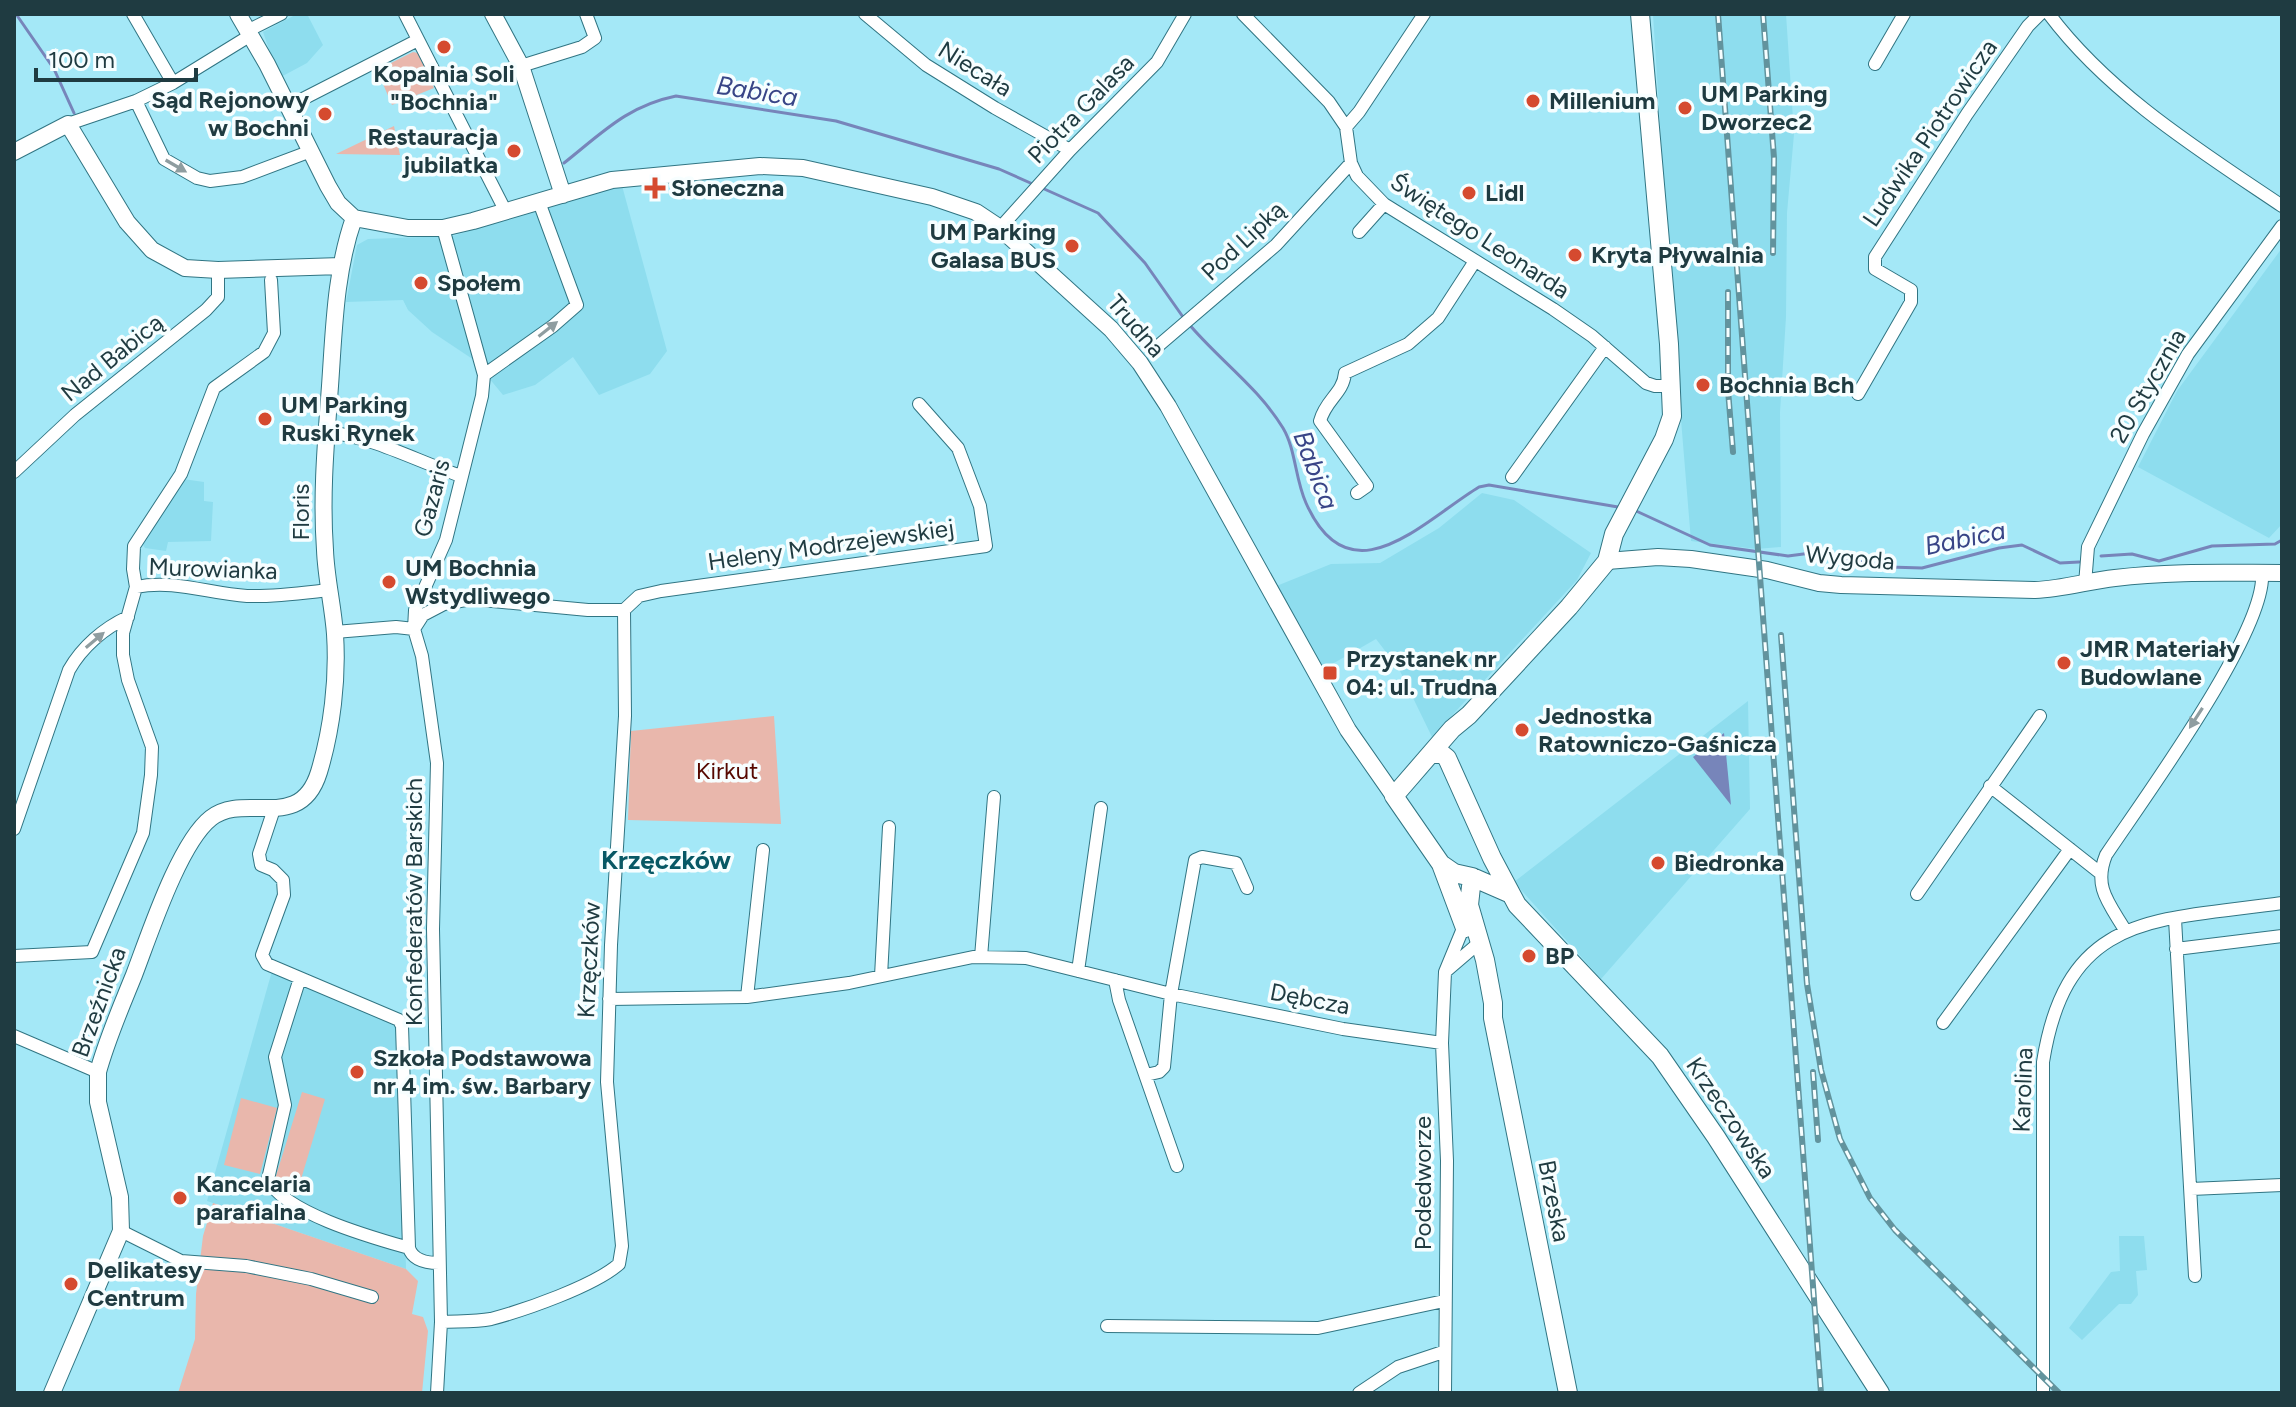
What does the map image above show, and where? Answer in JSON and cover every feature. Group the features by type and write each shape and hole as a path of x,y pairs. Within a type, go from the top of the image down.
{"main road":[{"path":"1394,796 1439,756 1452,729 1469,715 1569,607 1607,561 1614,534 1668,431 1672,416 1672,386 1640,14"},
{"name":"Krzeczowska","path":"1439,756 1517,905 1660,1056 1702,1115 1880,1393"},
{"name":"Trudna","path":"1394,796 1441,864"},
{"path":"1472,877 1480,870 1489,850"},
{"name":"Krzeczowska","path":"1441,864 1454,873 1472,877 1511,894"},
{"name":"Brzeska","path":"1441,864 1464,926 1476,946"},
{"name":"Brzeska","path":"1472,877 1469,905 1476,946 1493,1003 1493,1018 1568,1393"}],"street":[{"path":"133,14 173,83"},
{"path":"238,14 338,203 354,218"},
{"path":"14,152 68,124 136,101 173,83 281,14"},
{"path":"405,14 506,212"},
{"path":"493,14 521,66 563,195"},
{"path":"521,66 582,47 595,38 586,14"},
{"name":"Niecała","path":"865,14 926,65 1070,150"},
{"name":"Piotra Galasa","path":"1000,228 1070,150 1157,62 1185,14"},
{"name":"Świętego Leonarda","path":"1243,14 1329,102 1346,127 1351,163 1365,186 1384,204 1553,309 1605,347 1646,383 1672,386"},
{"path":"1346,127 1424,14"},
{"path":"1875,64 1904,14"},
{"name":"Ludwika Piotrowicza","path":"1858,394 1911,302 1911,290 1875,269 1875,257 1967,114 2028,26 2040,14"},
{"path":"2049,14 2070,42 2110,82 2282,206"},
{"path":"289,106 418,40"},
{"path":"136,101 164,159 197,178 210,181 242,177 311,151"},
{"path":"68,124 127,222 152,250 185,268 218,270 341,266"},
{"name":"Pod Lipką","path":"1158,346 1276,245 1351,163"},
{"name":"Trudna","path":"354,218 408,228 443,228 612,180 775,166 803,168 932,197 976,212 1000,228 1111,329 1140,363 1168,406 1348,730 1394,796"},
{"path":"443,228 484,375 577,305 539,202"},
{"path":"1359,232 1384,204"},
{"name":"Floris","path":"301,800 314,784 324,747 336,671 323,497 341,266 354,218"},
{"name":"20 Stycznia","path":"2085,584 2088,547 2143,434 2188,354 2282,226"},
{"path":"1357,493 1367,486 1320,421 1325,406 1344,385 1345,373 1408,344 1438,318 1475,261"},
{"name":"Nad Babicą","path":"14,472 75,415 206,310 218,297 218,270"},
{"path":"136,587 134,546 181,474 214,388 264,352 274,333 271,280"},
{"path":"1512,477 1605,347"},
{"name":"Gazaris","path":"414,629 415,610 446,540 482,396 484,375"},
{"name":"Heleny Modrzejewskiej","path":"624,610 639,596 661,591 986,546 980,506 958,448 919,404"},
{"path":"327,432 351,434 461,476"},
{"name":"Wygoda","path":"1607,561 1658,557 1691,559 1841,585 2035,590 2114,578 2282,573"},
{"path":"2099,872 2106,855 2217,686 2253,615 2263,585 2262,573"},
{"name":"Murowianka","path":"14,956 92,952 143,833 152,747 125,668 123,633 136,587 184,586 255,596 329,590"},
{"path":"335,632 396,627 414,629 423,615 444,604 471,599 588,610 624,610"},
{"name":"Krzęczków","path":"441,1322 489,1319 528,1307 609,1273 619,1264 622,1246 607,1082 625,716 624,610"},
{"path":"14,829 69,670 79,654 96,638 128,617"},
{"name":"Konfederatów Barskich","path":"414,629 422,656 437,763 433,929 441,1322 437,1393"},
{"path":"1917,894 2040,716"},
{"path":"1990,786 2099,872 2105,895 2125,930"},
{"path":"981,957 994,797"},
{"name":"Brzeźnicka","path":"52,1393 121,1231 120,1197 98,1102 98,1072 169,883 203,827 220,813 286,808 301,800"},
{"path":"1078,971 1101,808"},
{"path":"274,809 259,854 261,865 273,870 283,880 284,895 262,955 267,964 399,1020 402,1026 409,1248 411,1254 421,1261 439,1263"},
{"path":"881,976 889,827"},
{"path":"1943,1023 2070,849"},
{"path":"747,997 763,850"},
{"path":"1146,1075 1159,1072 1164,1067 1171,994 1195,860 1202,857 1236,863 1247,888"},
{"name":"Karolina","path":"2043,1393 2043,1062 2049,1026 2080,963 2108,939 2125,930 2282,903"},
{"path":"2175,919 2195,1276"},
{"name":"Podedworze","path":"1445,1393 1447,1161 1442,1043 1445,972 1464,926"},
{"path":"2176,949 2282,936"},
{"path":"1445,972 1476,946"},
{"name":"Dębcza","path":"609,999 747,997 981,957 1026,958 1171,994 1343,1029 1442,1043"},
{"path":"300,978 275,1057 285,1105 268,1179 272,1188 308,1214 409,1248"},
{"path":"1115,980 1177,1166"},
{"path":"14,1036 98,1072"},
{"path":"2191,1189 2282,1185"},
{"path":"121,1231 181,1261 246,1266 311,1279 372,1297"},
{"path":"1107,1326 1318,1328 1444,1301"},
{"path":"1359,1393 1398,1367 1443,1352"}],"shaded area":[{"path":"297,14 307,14 323,45 307,63 279,78 263,32"},
{"path":"1653,14 1786,14 1794,134 1787,213 1786,317 1780,412 1781,547 1756,549 1691,541 1671,298"},
{"path":"621,182 667,351 650,374 599,395 573,357 535,385 503,395 474,360 432,332 408,310 403,300 346,302 357,245 368,239 453,236"},
{"path":"2282,248 2282,524 2269,538 2138,467 2177,391"},
{"path":"183,479 204,482 204,501 213,502 211,541 168,542 166,551 145,548 142,543"},
{"path":"1482,493 1514,500 1591,553 1577,580 1432,737 1399,669 1376,639 1320,671 1274,587 1331,564 1380,563 1439,528"},
{"path":"1748,701 1750,809 1601,979 1514,882"},
{"path":"1724,733 1731,805 1693,757"},
{"path":"274,964 400,1016 406,1269 207,1201"},
{"path":"2119,1236 2144,1236 2147,1270 2136,1271 2138,1295 2131,1304 2119,1304 2082,1340 2069,1328 2111,1272 2120,1271"}],"green space":[{"path":"413,52 418,53 434,88 392,105 377,70"},
{"path":"394,126 400,155 336,154"},
{"name":"Kirkut","path":"774,716 781,824 628,820 631,731"},
{"path":"302,1092 325,1099 299,1186 275,1179"},
{"path":"241,1098 277,1108 260,1174 224,1165"},
{"path":"213,1203 406,1269 418,1281 412,1314 423,1317 428,1331 422,1393 178,1393 195,1339 196,1294 203,1236"}],"waterway":[{"name":"Babica","path":"16,14 54,69 74,113"},
{"name":"Babica","path":"564,163 629,114 643,106 676,96 836,121 999,169 1035,185"},
{"name":"Babica","path":"1042,188 1098,213 1145,263 1183,317"},
{"name":"Babica","path":"1188,323 1273,413 1287,437 1306,503 1324,532 1344,547 1365,550 1388,545 1479,487 1489,485 1618,507"},
{"name":"Babica","path":"1634,510 1710,545 1788,556 1811,553 1889,567 1922,568 2022,545 2060,563 2079,562"},
{"name":"Babica","path":"2101,556 2132,554 2159,561 2212,546 2275,544 2282,540"}],"railway":[{"path":"1718,14 1821,1393"},
{"path":"1763,14 1774,158 1773,253"},
{"path":"1728,292 1728,390 1733,452"},
{"path":"1781,635 1807,984 1821,1070 1840,1139 1870,1198 1895,1230 2059,1393"},
{"path":"1813,1072 1818,1140"}],"place":[{"name":"Kopalnia Soli \"Bochnia\"","path":"444,47"},
{"name":"Millenium","path":"1533,101"},
{"name":"UM Parking Dworzec2","path":"1685,108"},
{"name":"Sąd Rejonowy w Bochni","path":"325,114"},
{"name":"Restauracja jubilatka","path":"514,151"},
{"name":"Słoneczna","path":"655,188"},
{"name":"Lidl","path":"1469,193"},
{"name":"UM Parking Galasa BUS","path":"1072,246"},
{"name":"Kryta Pływalnia","path":"1575,255"},
{"name":"Społem","path":"421,283"},
{"name":"Bochnia Bch","path":"1703,385"},
{"name":"UM Parking Ruski Rynek","path":"265,419"},
{"name":"UM Bochnia Wstydliwego","path":"389,582"},
{"name":"JMR Materiały Budowlane","path":"2064,663"},
{"name":"Przystanek nr 04: ul. Trudna","path":"1330,673"},
{"name":"Jednostka Ratowniczo-Gaśnicza","path":"1522,730"},
{"name":"Biedronka","path":"1658,863"},
{"name":"BP","path":"1529,956"},
{"name":"Szkoła Podstawowa nr 4 im. św. Barbary","path":"357,1072"},
{"name":"Kancelaria parafialna","path":"180,1198"},
{"name":"Delikatesy Centrum","path":"71,1284"}],"district":[{"name":"Krzęczków","path":"666,860"}]}
